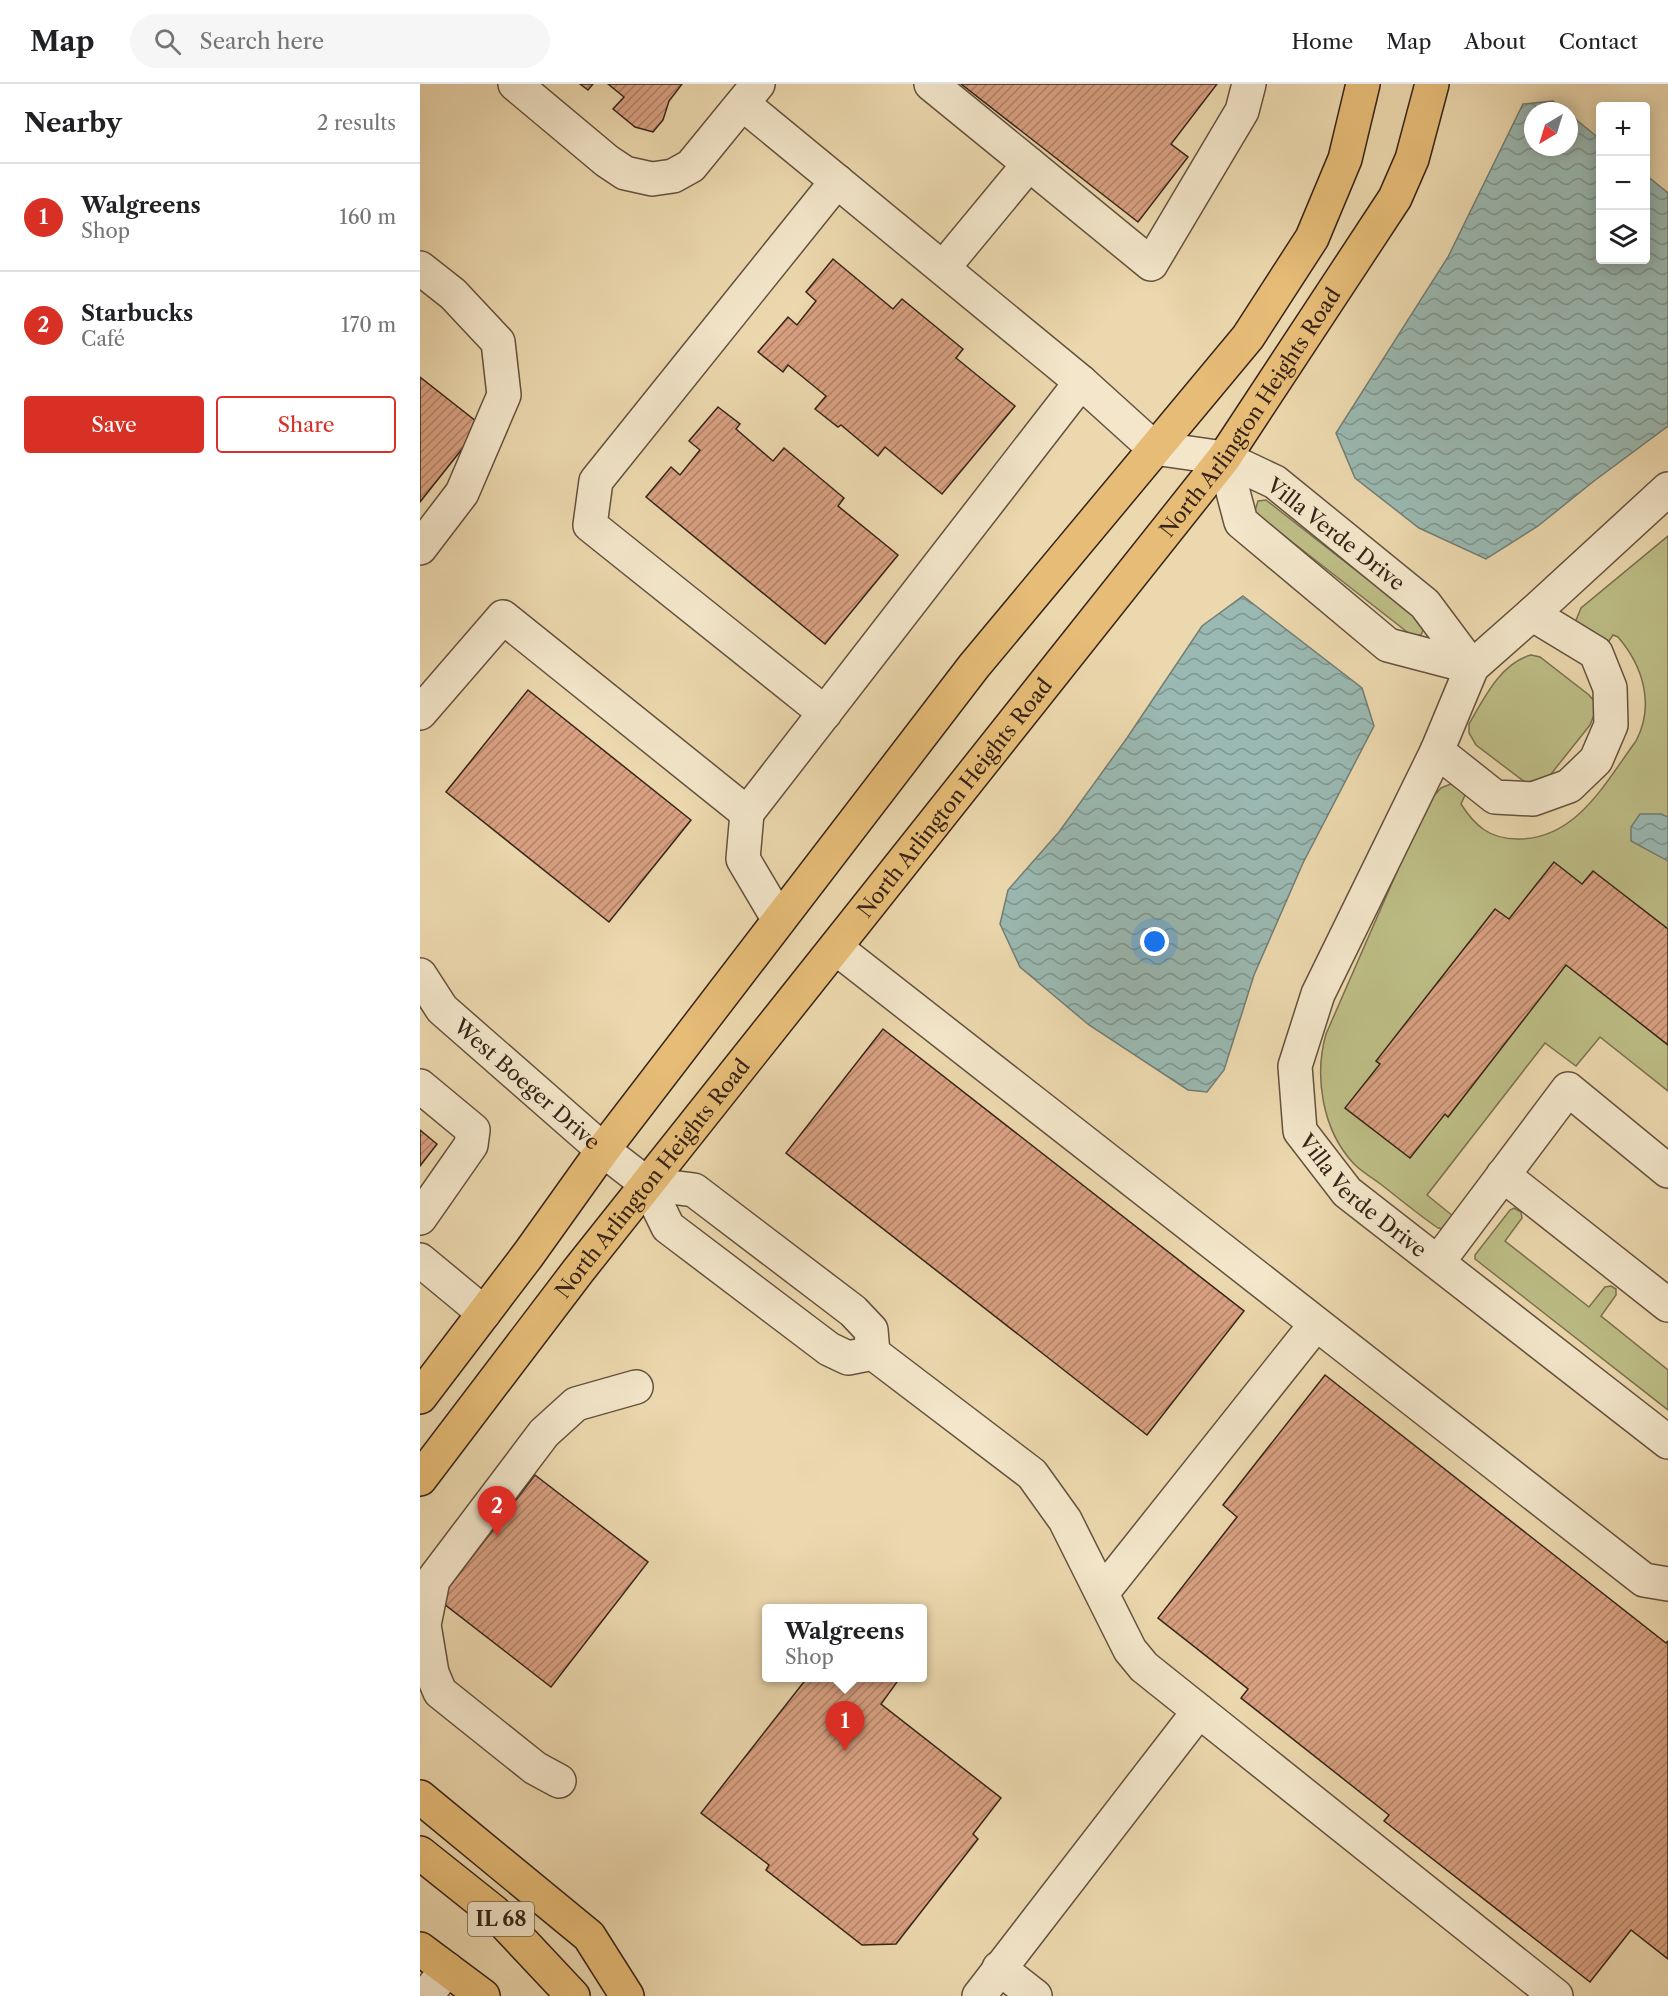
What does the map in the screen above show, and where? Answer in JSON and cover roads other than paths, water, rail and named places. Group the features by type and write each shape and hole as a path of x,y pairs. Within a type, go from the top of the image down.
{"main road":[{"path":"420,1397 603,1150 974,666 1248,337 1312,238 1345,159 1363,84"},
{"name":"North Arlington Heights Road","path":"420,1479 647,1184 1224,458 1395,198 1412,159 1432,84"},
{"path":"420,1797 589,1936 627,1996"},
{"name":"IL 68","path":"420,1853 494,1912 573,1996"},
{"path":"420,1949 483,1996"}],"street":[{"path":"515,84 607,161 625,173 652,179 673,176 691,166 750,94 837,181 1081,381 1154,448 1224,458"},
{"path":"931,84 1151,264 1242,111 1250,84"},
{"path":"943,268 1029,164"},
{"path":"825,713 590,525 596,481 837,181"},
{"path":"420,268 453,294 498,342 504,395 462,493 420,548"},
{"path":"779,920 743,859 747,813 1081,381"},
{"name":"Villa Verde Drive","path":"1224,458 1275,482 1425,604 1472,667"},
{"name":"Villa Verde Drive","path":"1224,458 1241,522 1388,645 1472,667"},
{"name":"Villa Verde Drive","path":"1668,489 1472,667 1437,752 1318,994 1295,1066 1300,1131 1347,1192 1668,1442"},
{"path":"1437,752 1495,797 1533,799 1569,786 1596,760 1611,725 1610,688 1596,653 1532,614"},
{"path":"420,713 503,617 747,813"},
{"path":"836,948 1644,1580 1668,1584"},
{"name":"West Boeger Drive","path":"420,975 442,1009 603,1150 647,1184"},
{"path":"420,1086 473,1130 471,1145 420,1218"},
{"path":"1437,1262 1568,1089 1668,1171"},
{"path":"1503,1174 1668,1305"},
{"path":"647,1184 668,1227 829,1350 848,1358 873,1353"},
{"path":"647,1184 694,1190 853,1311 871,1330 873,1353 1032,1474 1065,1520 1130,1650 1144,1667 1556,1996"},
{"path":"420,1260 484,1313"},
{"path":"1102,1593 1316,1324"},
{"path":"559,1781 535,1768 440,1692 432,1672 424,1625 433,1580 544,1433 576,1404 636,1387"},
{"path":"979,1996 1198,1711"},
{"path":"999,1968 1035,1996"},
{"path":"426,1996 447,1969"}],"water":[{"path":"1523,104 1524,156 1578,156 1578,121 1596,136 1596,264 1650,264 1650,178 1668,193 1668,426 1538,526 1486,559 1419,528 1355,478 1336,433 1448,257"},
{"path":"1243,596 1362,688 1374,726 1303,863 1254,975 1224,1070 1207,1092 1188,1090 1089,1025 1020,967 1000,924 1008,890 1059,832 1127,738 1202,626"},
{"path":"1640,814 1661,814 1668,817 1668,861 1631,841 1631,827"}],"place":[{"name":"Starbucks","path":"497,1536"},
{"name":"Walgreens","path":"845,1751"}]}
